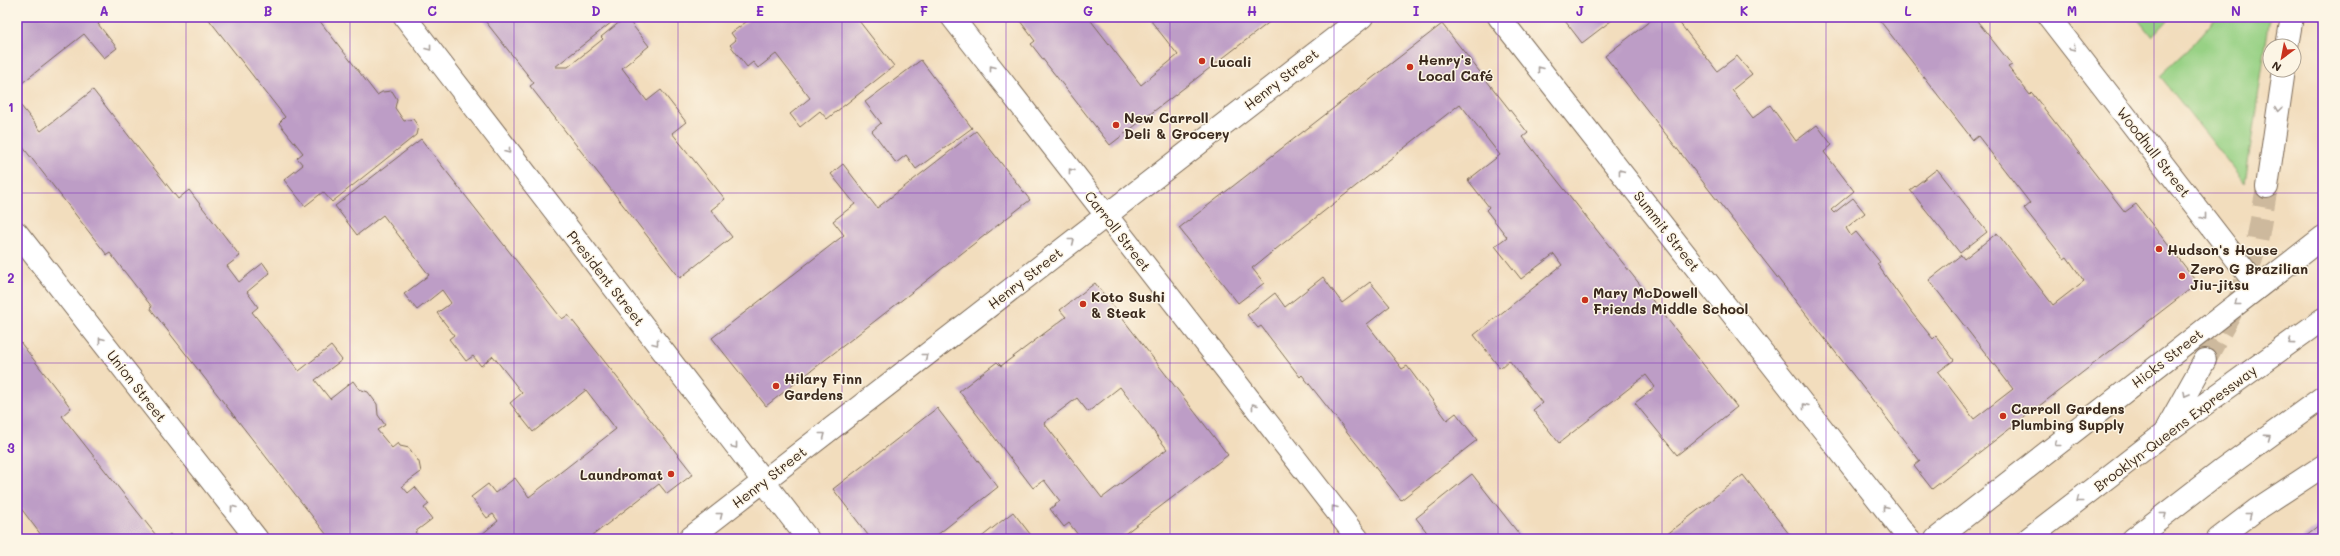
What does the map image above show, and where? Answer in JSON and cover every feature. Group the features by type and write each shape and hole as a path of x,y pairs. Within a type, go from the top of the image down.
{"main road":[{"name":"President Street","path":"405,17 808,539"},
{"name":"Carroll Street","path":"952,17 1358,539"},
{"name":"Henry Street","path":"689,539 1362,17"},
{"name":"Summit Street","path":"1499,17 1909,539"},
{"name":"Woodhull Street","path":"2049,17 2258,287"},
{"path":"2289,38 2292,17"},
{"path":"2267,187 2283,78"},
{"name":"Union Street","path":"17,233 257,539"},
{"name":"Hicks Street","path":"1936,539 2323,237"},
{"name":"Brooklyn-Queens Expressway","path":"2028,539 2165,433 2323,319"},
{"path":"2165,433 2205,360"},
{"path":"2133,539 2221,470 2323,397"},
{"path":"2218,539 2256,510 2323,466"}],"green space":[{"path":"2136,17 2171,17 2152,37"},
{"path":"2217,17 2270,17 2267,38 2262,38 2262,70 2245,183 2160,76 2188,50"}],"building":[{"path":"17,17 106,17 98,24 117,48 104,58 84,34 17,87"},
{"path":"207,17 323,17 319,20 377,95 382,92 392,91 397,99 395,108 404,121 413,119 418,126 416,135 332,202 323,192 305,206 284,180 303,165 297,158 303,153 279,123 285,117"},
{"path":"482,17 608,17 612,22 555,67 568,67 603,39 601,37 626,17 649,46 622,68 647,101 661,90 686,122 672,133 725,199 711,210 732,237 680,278 530,86 534,83"},
{"path":"749,17 856,17 894,66 827,119 820,111 800,127 790,114 810,98 776,54 758,68 753,62 747,67 730,45 736,40 731,33 750,19"},
{"path":"1017,17 1088,17 1141,85 1178,55 1151,21 1156,17 1276,17 1110,145 1031,44 1035,41"},
{"path":"1562,17 1616,17 1582,43"},
{"path":"1655,17 1675,17 1717,71 1737,56 1752,74 1732,90 1753,118 1770,105 1796,141 1817,125 1832,145 1824,152 1854,191 1831,210 1834,213 1853,198 1865,213 1846,228 1851,236 1856,232 1880,262 1877,264 1912,313 1933,339 1936,336 1954,360 1938,372 1974,419 2013,389 1929,280 1961,255 1964,259 1997,233 2053,305 2084,281 2067,257 2064,259 2024,208 2030,203 1978,136 1973,140 1877,17 1974,17 2012,65 2008,67 2030,95 2032,93 2125,212 2136,204 2198,283 1932,489 1914,466 1920,461 1605,56"},
{"path":"1442,24 1528,133 1523,137 1737,407 1677,455 1635,403 1655,387 1646,375 1559,443 1533,410 1542,403 1509,360 1500,368 1474,335 1562,265 1554,254 1521,279 1495,246 1507,237 1486,210 1489,207 1468,180 1500,155 1460,104 1252,268 1264,283 1238,303 1179,228"},
{"path":"921,60 972,128 916,169 906,155 896,163 872,131 881,123 865,102"},
{"path":"93,90 178,199 189,190 240,256 227,266 239,282 263,263 270,273 247,292 258,307 252,312 299,371 331,346 342,360 315,380 330,399 353,381 359,389 368,392 377,404 378,415 385,425 377,430 392,448 398,443 400,446 409,448 419,462 421,472 402,486 408,493 415,487 429,504 424,508 432,519 415,532 421,539 330,539 150,308 152,307 110,253 107,255 22,146 19,149 17,146 17,101 41,131"},
{"path":"976,131 1030,200 766,406 712,338 844,235 833,221 855,204 831,174 843,164 877,208"},
{"path":"421,139 562,319 568,315 693,474 667,494 659,484 588,539 476,539 498,521 493,514 487,518 471,497 488,484 495,493 515,478 529,497 616,429 586,390 533,432 510,403 522,393 493,356 481,366 473,356 466,361 449,339 454,335 437,313 451,303 442,290 417,310 404,294 429,275 383,215 357,235 335,206"},
{"path":"1937,169 1987,232 1960,253 1910,190"},
{"path":"1323,277 1342,303 1370,282 1390,306 1367,324 1402,369 1407,366 1447,420 1456,413 1477,440 1401,500 1302,375 1300,377 1261,326 1258,328 1247,315 1275,293 1285,307"},
{"path":"1095,283 1228,455 1118,539 1081,539 1069,523 1064,527 1050,509 1060,501 1044,480 1033,488 959,391 997,362 1001,366 1066,317 1060,310","holes":["1120,387 1167,449 1102,498 1044,423 1077,398 1088,412"]},
{"path":"17,338 71,408 62,416 159,539 44,539 17,503"},
{"path":"937,408 998,487 932,539 871,539 833,489"},
{"path":"1472,474 1523,539 1432,539 1416,518"},
{"path":"1743,475 1793,539 1661,539"},
{"path":"1013,512 1034,539 979,539"},
{"path":"2323,522 2323,539 2301,539"},
{"path":"170,534 174,539 164,539"}],"tunnel":[{"path":"2205,360 2241,295 2257,242 2267,187"}],"place":[{"name":"Lucali","path":"1202,61"},
{"name":"Henry's Local Café","path":"1410,67"},
{"name":"New Carroll Deli & Grocery","path":"1116,125"},
{"name":"Hudson's House","path":"2159,249"},
{"name":"Zero G Brazilian Jiu-jitsu","path":"2182,276"},
{"name":"Mary McDowell Friends Middle School","path":"1585,300"},
{"name":"Koto Sushi & Steak","path":"1083,304"},
{"name":"Hilary Finn Gardens","path":"776,386"},
{"name":"Carroll Gardens Plumbing Supply","path":"2003,416"},
{"name":"Laundromat","path":"671,474"}]}
